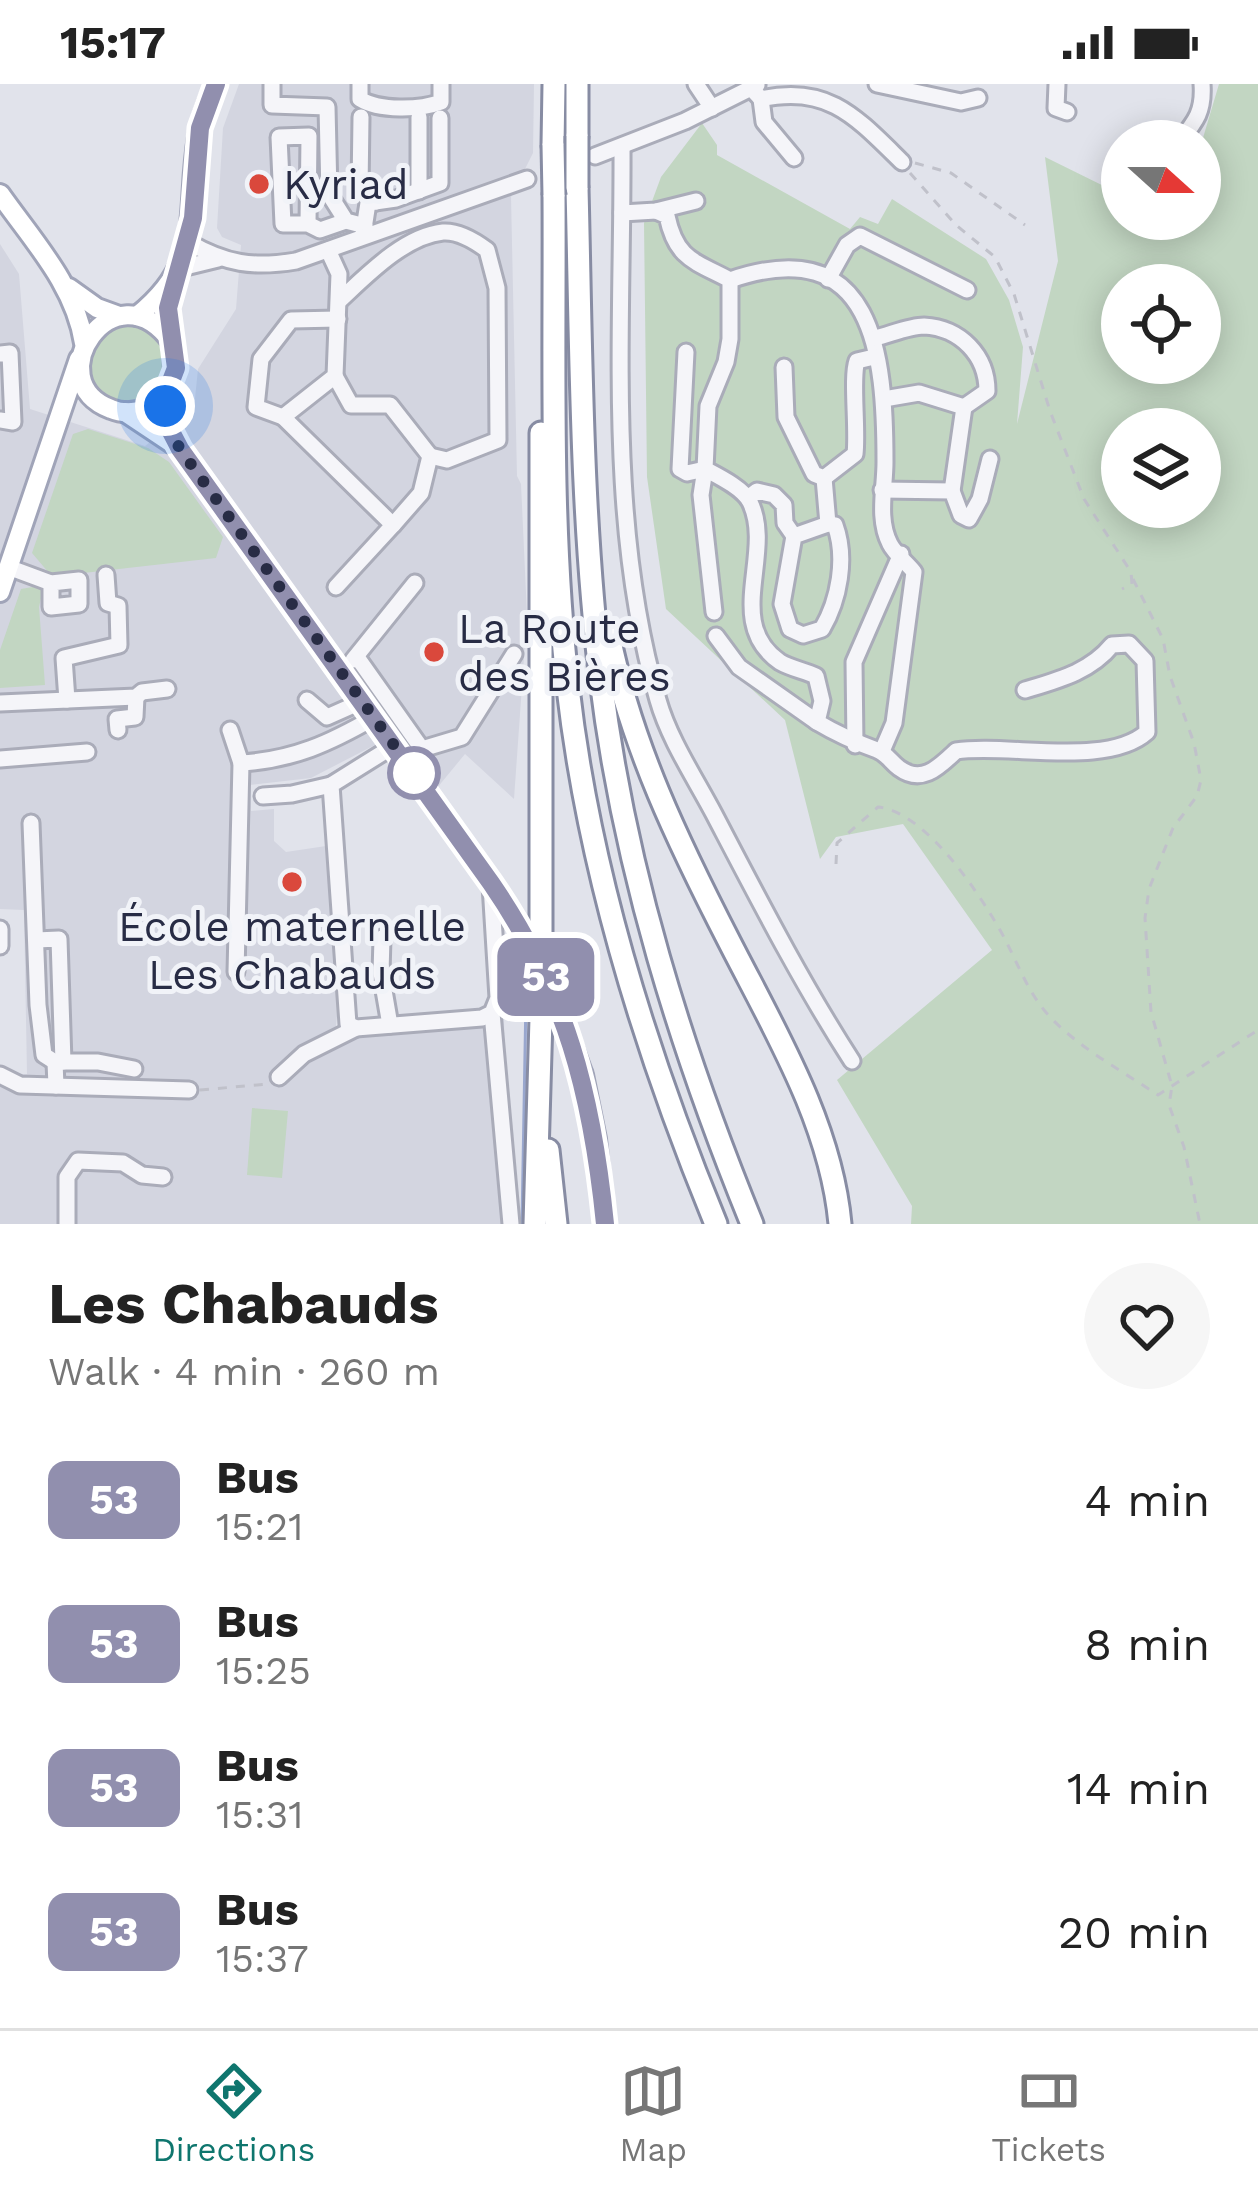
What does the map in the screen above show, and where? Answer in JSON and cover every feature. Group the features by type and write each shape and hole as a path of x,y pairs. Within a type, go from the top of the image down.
{"highway":[{"path":"554,84 556,520 566,670 581,777 635,1000 682,1141 716,1224"},
{"path":"578,84 582,412 600,677 636,873 684,1046 752,1224"},
{"path":"535,1224 541,1018 541,435 554,195"},
{"path":"582,412 605,615 619,686 669,821 798,1081 830,1166 840,1224"},
{"path":"541,1018 556,1224"}],"main road":[{"path":"216,84 197,142 188,242 168,308 176,368 166,394 166,422 180,449 349,663 363,700 506,905 546,975 583,1075 596,1139 604,1224"},
{"path":"0,194 77,308 85,387 95,400"},
{"path":"0,592 82,349 93,331 160,299 175,275"},
{"path":"65,285 97,308 150,321 171,341"},
{"path":"125,412 154,405 166,394"},
{"path":"58,417 77,402 95,400 125,412 180,449"}],"street":[{"path":"272,84 272,105 327,107 329,194 346,221 364,232"},
{"path":"360,84 360,99 372,106 442,102 441,84"},
{"path":"696,84 712,108"},
{"path":"877,84 961,102 978,98"},
{"path":"1057,84 1055,108 1066,112"},
{"path":"1198,120 1204,106 1202,84"},
{"path":"756,90 764,122 794,158"},
{"path":"595,156 756,90 821,96 875,135 902,162"},
{"path":"361,117 360,190 376,202"},
{"path":"419,117 419,191"},
{"path":"364,232 368,203 440,183 440,118"},
{"path":"308,224 310,136 279,137 283,224 308,224 320,230 346,221"},
{"path":"622,146 627,549 636,611 659,705 796,968 852,1061"},
{"path":"188,242 218,259 260,267 328,250 364,232 527,179"},
{"path":"622,213 695,201"},
{"path":"656,211 667,216 672,242 682,254 730,280 751,273 799,269 829,279 856,296 875,338 874,357 884,399 881,505 891,546 914,572 894,722 882,751"},
{"path":"328,250 339,274 335,376 351,405 390,405 430,456 447,460 498,440 497,288 487,250 473,239 444,232 409,245 339,301"},
{"path":"829,279 847,245 860,236 967,290"},
{"path":"175,275 218,259"},
{"path":"714,612 701,495 709,406 730,339 730,280"},
{"path":"338,319 290,320 261,359 256,406 283,417 393,525"},
{"path":"875,338 924,326 972,346 987,371 987,391 964,407 952,491 961,515 969,519 980,500 990,459"},
{"path":"0,354 10,352 13,422 0,420"},
{"path":"686,352 680,469 704,469 748,498 758,530 751,598 754,631 779,661 815,676 822,701 817,722"},
{"path":"824,478 855,454 858,402 853,371 857,361 874,357"},
{"path":"784,367 786,417 814,473 824,478"},
{"path":"283,417 335,376"},
{"path":"884,399 919,393 964,407"},
{"path":"336,587 421,493 430,456"},
{"path":"824,478 828,524"},
{"path":"748,498 757,490 784,505 785,523 794,536 782,604 790,629 803,635 822,629 832,613 840,574 840,537 835,525 828,524 794,536"},
{"path":"882,490 952,491"},
{"path":"855,745 854,662 901,554"},
{"path":"8,567 50,583"},
{"path":"67,700 64,658 119,645 118,606 108,603 106,575"},
{"path":"416,583 349,663 422,749 462,736 514,654"},
{"path":"716,636 739,667 817,722 855,745 882,751 901,770 916,775 935,772 956,751 1102,750 1139,740 1148,732 1145,661 1129,644 1112,645 1084,670 1025,690"},
{"path":"0,703 136,697 167,689"},
{"path":"118,730 117,719 134,717 136,697"},
{"path":"308,700 327,717 363,700"},
{"path":"241,763 281,760 341,737 375,717"},
{"path":"230,730 241,763 236,972"},
{"path":"263,796 331,784 394,745"},
{"path":"0,759 88,752"},
{"path":"331,784 346,1013 348,1024 356,1028"},
{"path":"31,823 44,1055 59,1062 98,1062 134,1069"},
{"path":"491,883 498,998 492,1013 511,1224"},
{"path":"0,929 0,946"},
{"path":"382,938 381,973 391,1025"},
{"path":"279,1077 304,1054 356,1028 482,1018 492,1013"},
{"path":"56,1086 59,1062"},
{"path":"0,1075 20,1085 189,1090"},
{"path":"67,1224 68,1177 78,1161 123,1163 142,1175 163,1177"}],"path":[{"path":"902,162 951,172 1025,225"},
{"path":"902,162 956,225 995,257 1014,294 1050,412 1084,499 1163,639 1170,676 1195,743 1202,780 1197,796 1173,828 1149,889 1145,918 1150,1012 1172,1086 1168,1105 1184,1147 1200,1224"},
{"path":"1122,589 1133,579"},
{"path":"836,864 837,843 878,807 920,825 980,900 1028,988 1049,1016 1158,1096 1258,1030"},
{"path":"189,1090 254,1088 279,1077"}],"shaded area":[{"path":"239,84 534,84 533,153 511,197 517,476 527,615 514,799 465,754 437,788 396,734 311,778 250,785 251,811 274,809 274,841 286,852 326,846 340,989 335,1034 504,1019 516,1224 0,1224 0,1074 27,1074 24,910 0,909 0,244 19,274 30,409 145,446 194,408 198,369 236,309 241,245 222,237 217,228 223,128"}],"green space":[{"path":"1219,84 1258,84 1258,1224 911,1224 912,1206 837,1080 992,950 903,824 836,837 820,859 785,720 666,609 647,477 644,223 661,177 702,123 717,145 717,155 850,229 860,217 878,224 892,199 986,259 1009,300 1023,347 1017,424 1058,261 1045,157 1101,185 1101,240 1221,240 1221,120 1208,120"},
{"path":"128,325 155,337 167,364 155,391 128,403 101,391 89,364 101,337"},
{"path":"88,429 148,448 169,462 223,537 216,558 49,573 32,553 73,434"},
{"path":"44,585 39,607 45,685 0,688 0,650 21,589"},
{"path":"252,1108 288,1111 282,1178 247,1175"}],"waterway":[{"path":"522,1224 526,997"}],"bus line":[{"name":"53","path":"216,84 200,128 193,218 168,308 176,368 166,394 166,422 180,449 375,717 522,930 546,975 583,1075 605,1224"}],"place":[{"name":"Kyriad","path":"259,184"},
{"name":"La Route des Bières","path":"434,652"},
{"name":"École maternelle Les Chabauds","path":"292,882"}],"route":[{"path":"165,406 166,422 180,449 414,773"}]}
